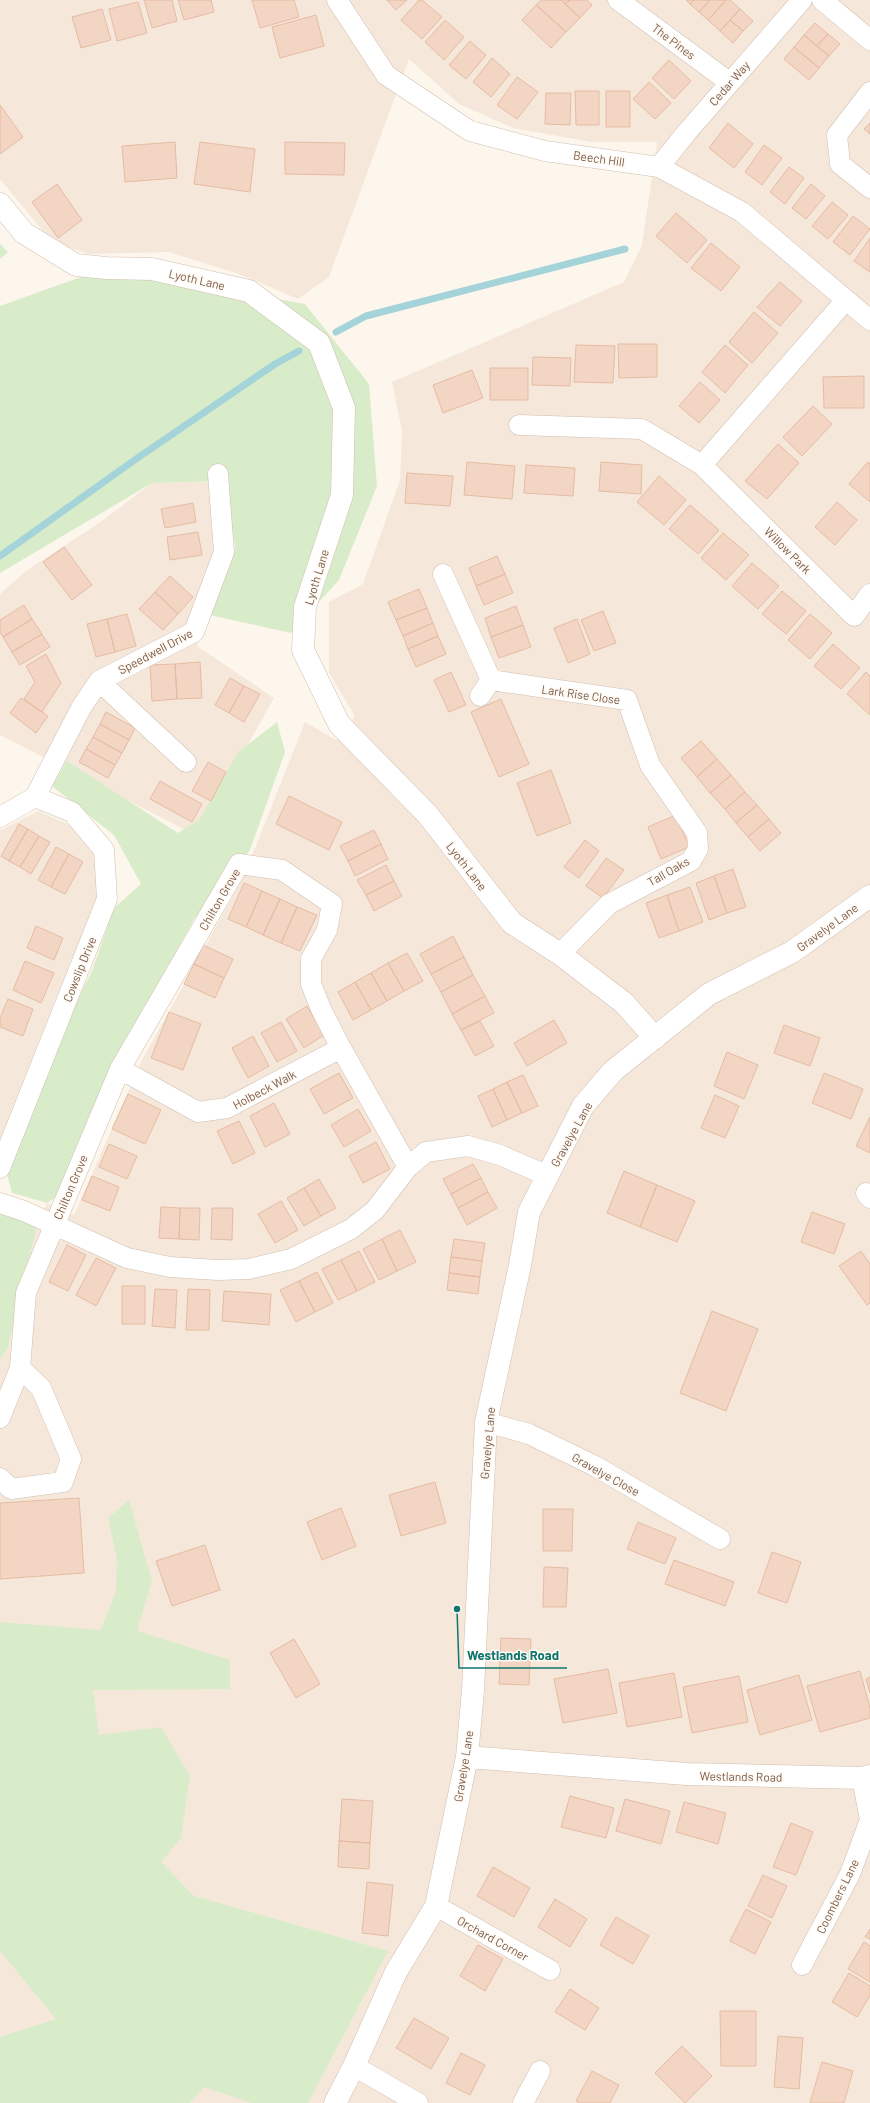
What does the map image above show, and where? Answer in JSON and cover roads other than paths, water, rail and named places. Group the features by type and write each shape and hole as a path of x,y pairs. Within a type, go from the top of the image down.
{"street":[{"name":"Beech Hill","path":"337,0 386,75 470,131 545,151 659,167 742,212 845,301 870,320"},
{"name":"The Pines","path":"618,0 729,82"},
{"name":"Cedar Way","path":"659,167 729,82 802,0"},
{"path":"822,0 870,40"},
{"path":"870,92 837,135 840,164 870,188"},
{"name":"Lyoth Lane","path":"0,204 24,233 76,265 106,268 152,269 249,291 320,343 344,408 342,495 305,607 303,650 339,724 428,815 512,924 560,954 624,1003 655,1038"},
{"path":"702,465 845,301"},
{"name":"Willow Park","path":"519,425 642,429 702,465 854,616 870,594"},
{"name":"Speedwell Drive","path":"35,797 81,708 99,681 194,632 224,552 218,474"},
{"name":"Lark Rise Close","path":"443,574 485,688 627,700 650,765"},
{"path":"99,681 186,762"},
{"name":"Tall Oaks","path":"560,954 609,904 691,861 698,849 697,833 650,765"},
{"path":"0,817 35,797"},
{"name":"Cowslip Drive","path":"0,1168 107,899 104,850 72,812 35,797"},
{"name":"Chilton Grove","path":"0,1418 20,1368 26,1293 120,1070 239,864 282,870 332,904 327,930 311,959 311,984 321,1009 341,1048 408,1167"},
{"name":"Gravelye Lane","path":"335,2103 354,2066 387,1990 436,1906 468,1757 473,1690 486,1422 520,1265 529,1212 583,1106 613,1071 709,994 792,952 870,896"},
{"name":"Holbeck Walk","path":"120,1070 198,1112 227,1108 341,1048"},
{"path":"0,1200 127,1258 170,1266 218,1270 250,1269 291,1259 351,1229 376,1210 408,1167 426,1152 468,1146 500,1155 548,1176"},
{"path":"0,1478 11,1489 63,1482 71,1459 41,1388 20,1368"},
{"name":"Gravelye Close","path":"486,1422 529,1434 595,1466 720,1539"},
{"name":"Westlands Road","path":"468,1757 686,1774 866,1777"},
{"name":"Coombers Lane","path":"802,1965 850,1874 870,1820 866,1777"},
{"name":"Orchard Corner","path":"436,1906 550,1970"},
{"path":"354,2066 418,2103"},
{"path":"523,2103 540,2071"}],"waterway":[{"path":"336,332 366,316 625,249"},
{"path":"0,556 136,459 275,364 299,351"}],"place":[{"name":"Westlands Road","path":"457,1609"}]}
